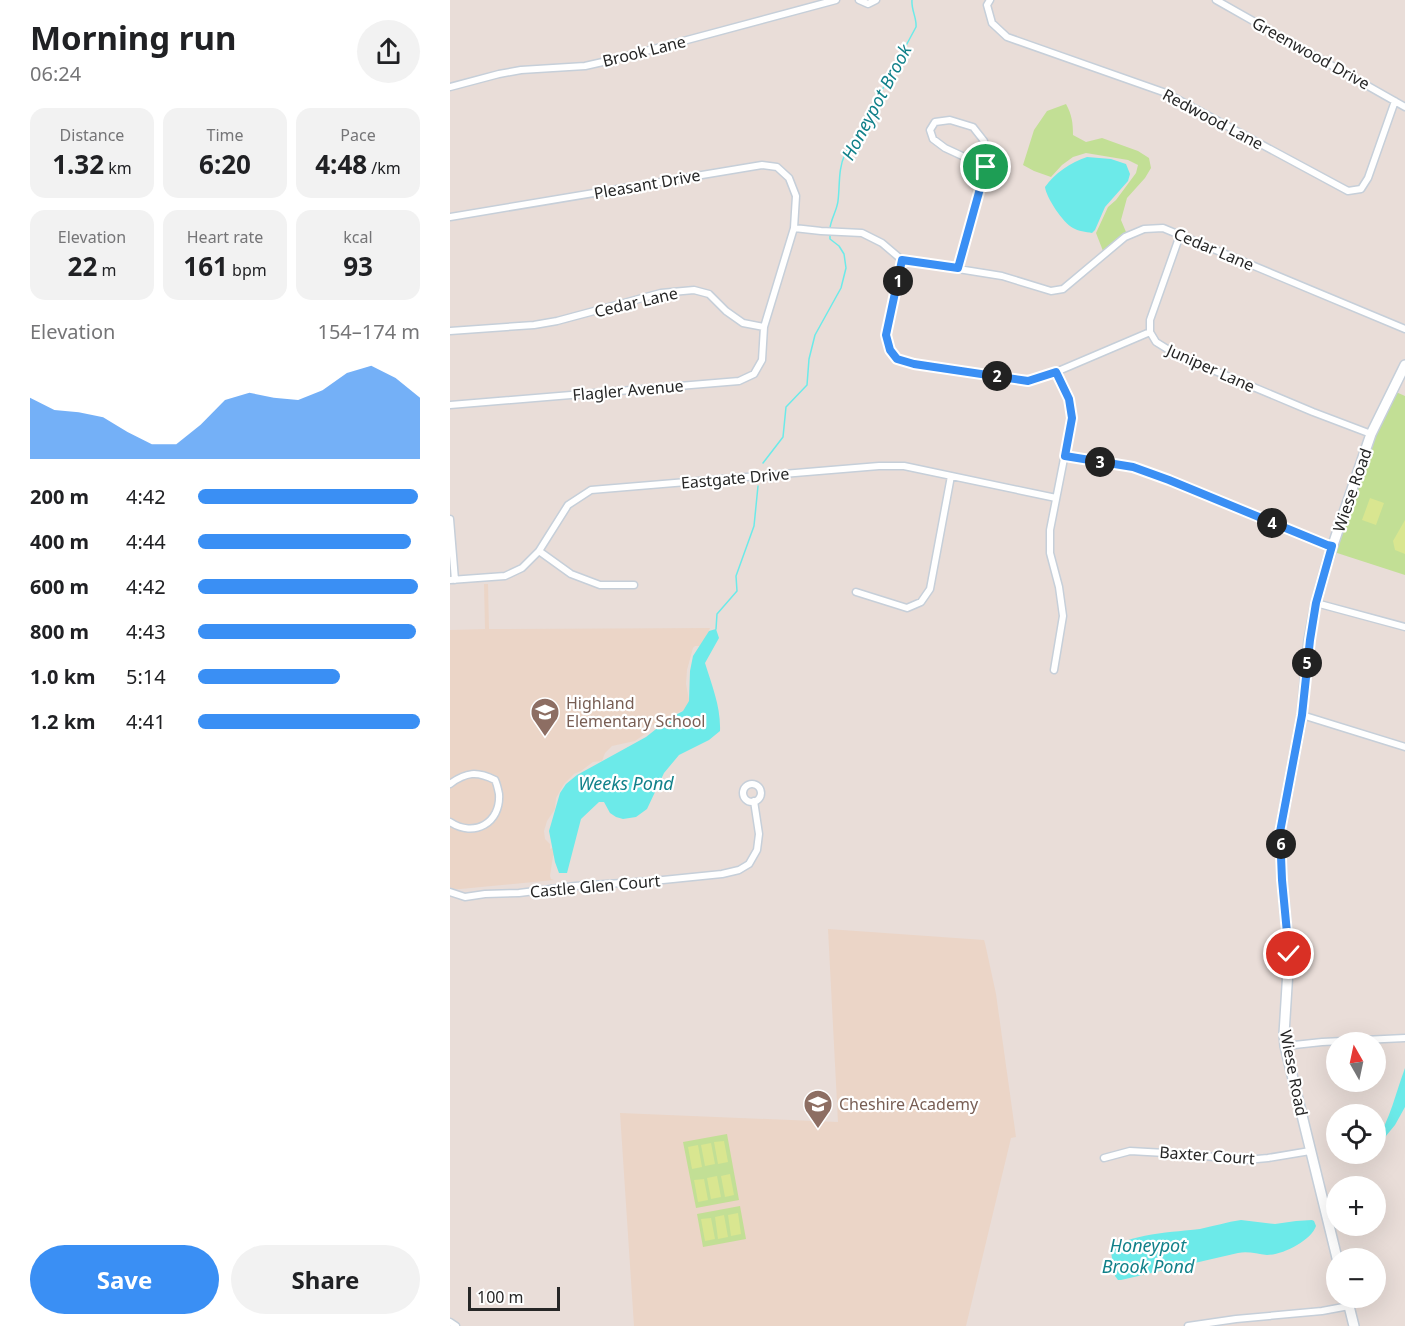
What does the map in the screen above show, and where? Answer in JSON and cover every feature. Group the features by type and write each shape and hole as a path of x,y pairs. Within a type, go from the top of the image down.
{"street":[{"name":"Brook Lane","path":"450,87 521,70 585,66 836,0"},
{"path":"859,0 868,4 876,0"},
{"name":"Greenwood Drive","path":"1216,0 1405,106"},
{"name":"Redwood Lane","path":"988,3 992,23 1007,37 1166,93 1348,191 1361,189 1368,178 1395,101"},
{"path":"958,268 986,167 984,141 973,127 950,120 935,122 930,130 933,139 945,148 986,167"},
{"name":"Pleasant Drive","path":"450,217 762,165 777,167 789,178 796,196 794,228"},
{"path":"764,327 794,228 862,233 882,243 902,260 886,335 890,350 897,359 914,364 1028,381 1056,372 1150,332"},
{"name":"Cedar Lane","path":"902,260 1002,276 1051,291 1063,289 1125,237 1144,229 1163,228 1405,329"},
{"name":"Juniper Lane","path":"1180,235 1150,320 1150,332 1155,342 1177,355 1371,434"},
{"name":"Cedar Lane","path":"450,331 534,325 661,293 694,290 710,294 743,323 764,327"},
{"name":"Flagler Avenue","path":"450,405 739,381 754,374 762,360 764,327"},
{"name":"Wiese Road","path":"1334,1248 1285,1046 1289,954 1280,832 1302,715 1316,603 1332,546 1371,434 1405,365"},
{"path":"1054,670 1063,616 1059,586 1050,553 1050,530 1072,418 1069,399 1056,372"},
{"path":"1065,456 1133,467 1332,546"},
{"name":"Eastgate Drive","path":"453,580 505,576 522,568 539,551 568,505 591,490 879,466 904,466 1056,498"},
{"path":"856,592 908,608 921,602 930,589 951,476"},
{"path":"450,519 453,580"},
{"path":"539,551 571,574 600,585 634,585"},
{"path":"1316,603 1405,627"},
{"path":"1302,715 1405,747"},
{"path":"450,784 459,777 484,774 495,780 499,795 496,812 480,827 470,830 459,828 450,822"},
{"name":"Castle Glen Court","path":"450,892 465,897 519,893 574,886 722,874 739,870 749,864 757,850 759,834 754,801"},
{"path":"1285,1046 1405,1038"},
{"name":"Baxter Court","path":"1104,1158 1130,1150 1246,1160 1310,1151"},
{"path":"1188,1326 1322,1311 1331,1308"},
{"path":"1350,1308 1354,1326"},
{"path":"450,1322 456,1326"}],"shaded area":[{"name":"Highland Elementary School","path":"484,584 488,584 489,629 710,628 702,646 693,648 687,670 686,684 693,708 659,721 635,741 612,746 605,753 602,761 593,762 574,774 564,784 556,798 555,809 544,831 550,849 563,843 553,856 550,876 554,880 450,890 450,630 485,629"},
{"name":"Cheshire Academy","path":"828,929 984,940 996,994 1016,1137 1011,1138 966,1326 634,1326 620,1113 838,1122"}],"green space":[{"path":"1066,104 1072,119 1073,135 1086,142 1102,138 1138,151 1149,158 1151,168 1127,198 1121,220 1126,232 1103,251 1096,233 1108,207 1136,173 1138,165 1128,160 1086,153 1073,157 1051,177 1023,165 1034,130 1047,111"},
{"path":"1396,392 1405,396 1405,575 1334,552 1376,433"},
{"path":"1370,498 1384,503 1376,525 1362,520"},
{"path":"1405,520 1405,554 1395,550 1393,541"},
{"path":"727,1134 739,1200 696,1208 683,1142"},
{"path":"724,1141 728,1162 718,1164 714,1142"},
{"path":"711,1143 715,1164 705,1166 701,1145"},
{"path":"698,1145 702,1167 692,1169 688,1147"},
{"path":"730,1174 734,1195 725,1197 721,1176"},
{"path":"717,1176 721,1197 711,1199 707,1178"},
{"path":"704,1179 708,1200 698,1202 694,1180"},
{"path":"740,1206 746,1239 703,1247 697,1214"},
{"path":"738,1213 741,1234 731,1236 728,1215"},
{"path":"724,1215 728,1237 718,1239 715,1217"},
{"path":"711,1218 715,1239 705,1241 701,1219"}],"water":[{"path":"1087,157 1111,159 1126,164 1130,174 1128,181 1105,207 1092,233 1075,229 1069,225 1052,203 1045,187 1063,169"},
{"name":"Weeks Pond","path":"716,629 719,638 705,663 718,705 720,731 709,740 679,755 664,773 647,809 636,817 623,819 616,817 610,813 604,802 599,802 581,819 567,873 559,873 549,831 560,793 566,784 577,775 646,737 683,711 689,701 693,656 709,631"},
{"path":"1405,1068 1405,1107 1386,1136 1386,1122"},
{"name":"Honeypot Brook Pond","path":"1241,1220 1275,1224 1312,1220 1316,1226 1302,1242 1288,1250 1273,1254 1242,1252 1121,1280 1115,1276 1111,1252 1127,1241 1152,1234 1200,1229"}],"waterway":[{"name":"Honeypot Brook","path":"830,228 837,204 840,171 845,154 862,128 916,27 912,0"},
{"name":"Honeypot Brook","path":"763,463 783,437 786,407 807,385 809,359 815,335 841,288 846,268 844,254 839,246 830,239 830,233"},
{"name":"Honeypot Brook","path":"716,629 717,614 737,591 736,576 754,526 758,486"}],"place":[{"name":"Highland Elementary School","path":"545,738"},
{"name":"Cheshire Academy","path":"818,1130"}],"route":[{"path":"986,167 958,268 902,260 886,335 890,350 897,359 914,364 1028,381 1056,372 1069,399 1072,418 1065,456 1133,467 1332,546 1316,603 1302,715 1280,832 1289,954"}]}
